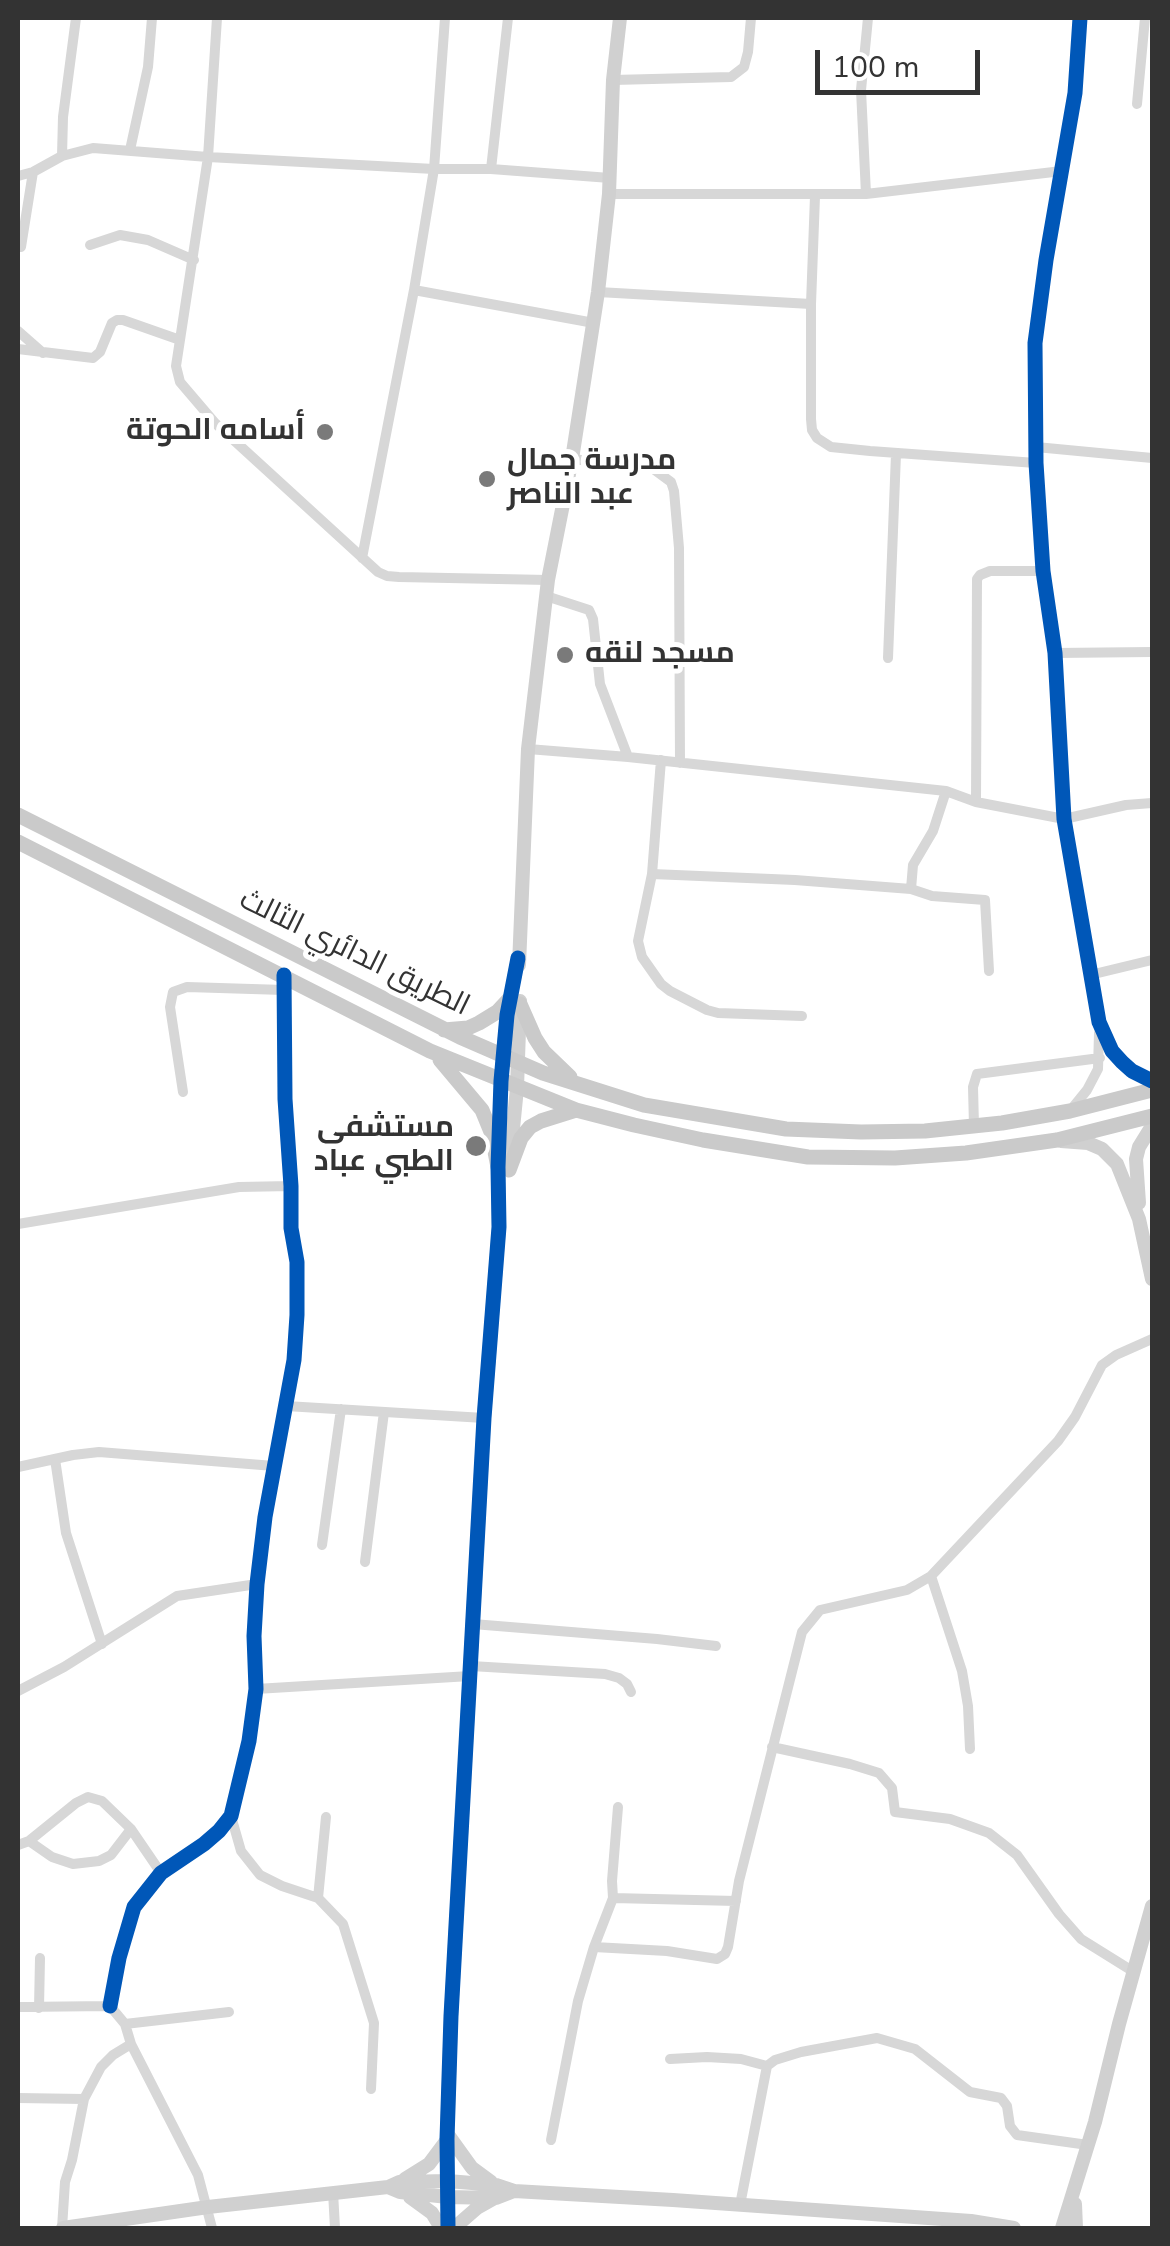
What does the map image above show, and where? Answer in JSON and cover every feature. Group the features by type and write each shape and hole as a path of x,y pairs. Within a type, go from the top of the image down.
{"main road":[{"name":"الطريق الدائري الثالث","path":"18,816 444,1030 511,1060 644,1105 786,1130 925,1131 1070,1111 1152,1090"},
{"name":"الطريق الدائري الثالث","path":"18,842 284,982 430,1050 576,1110 704,1140 808,1156 895,1158 966,1154 1057,1140 1152,1116"},
{"path":"18,856 44,855"},
{"path":"444,1030 480,1024 515,1001 544,1052 581,1086"},
{"path":"430,1050 482,1110 503,1169"},
{"path":"503,1169 530,1127 576,1110"}],"street":[{"path":"62,156 62,117 76,18"},
{"path":"130,150 148,67 152,18"},
{"path":"217,18 208,158 176,366 180,382 215,423 372,568 387,576 547,588 589,610 594,619 600,684 628,757"},
{"path":"362,558 434,170 445,18"},
{"path":"491,169 508,18"},
{"path":"448,2228 447,2136 470,1671 484,1418 518,958 528,749 547,588 594,324 609,194 613,80 620,18"},
{"path":"613,80 731,78 744,67 751,18"},
{"path":"866,194 861,90 868,18"},
{"path":"1070,1111 1093,1080 1100,1058 1099,1022 1064,820 1055,653 1043,571 1036,462 1036,343 1075,92 1080,18"},
{"path":"1138,104 1147,60 1145,18"},
{"path":"18,176 62,156 93,148 208,158 434,170 491,169 610,178"},
{"path":"609,194 866,194 1062,170"},
{"path":"22,247 33,172"},
{"path":"815,196 811,419 817,438 831,447 1036,462"},
{"path":"90,245 120,235 148,240 194,260"},
{"path":"414,290 594,324"},
{"path":"598,292 811,304"},
{"path":"18,349 94,358 116,320 180,340"},
{"path":"18,331 44,353"},
{"path":"1036,448 1152,458"},
{"path":"888,658 896,454"},
{"path":"572,459 652,468 671,482 679,548 680,763"},
{"path":"976,802 977,579 990,570 1043,571"},
{"path":"1055,653 1152,652"},
{"path":"528,749 946,791 976,802 1064,820 1152,803"},
{"path":"662,760 652,874 638,941 642,958 661,984 718,1013 802,1016"},
{"path":"910,889 913,864 933,831 946,791"},
{"path":"652,874 795,880 910,889 932,896 985,900 988,971"},
{"path":"1090,975 1152,960"},
{"path":"110,2006 134,1907 160,1873 204,1844 231,1816 248,1742 256,1689 256,1584 298,1315 285,1099 284,982 187,987 173,992 170,1007 183,1092"},
{"path":"1099,1022 1112,1051 1132,1071 1152,1080"},
{"path":"974,1126 976,1074 1100,1058"},
{"path":"1152,1126 1136,1158 1140,1219 1152,1279"},
{"path":"1057,1140 1088,1143 1110,1155 1126,1182 1140,1219"},
{"path":"18,1224 239,1187 291,1186"},
{"path":"594,1947 667,1951 718,1959 724,1954 802,1632 820,1610 907,1590 931,1576 1058,1441 1102,1365 1152,1339"},
{"path":"286,1406 484,1418"},
{"path":"322,1545 341,1409"},
{"path":"364,1562 384,1412"},
{"path":"18,1467 98,1452 274,1466"},
{"path":"56,1459 66,1533 102,1644"},
{"path":"931,1576 962,1670 970,1749"},
{"path":"18,1690 102,1644 163,1602 177,1596 256,1584"},
{"path":"473,1624 716,1646"},
{"path":"256,1689 470,1671 606,1674 619,1678 631,1692"},
{"path":"772,1747 879,1774 892,1788 895,1812 950,1819 989,1833 1018,1855 1059,1914 1082,1939 1134,1972"},
{"path":"131,1829 111,1856 99,1862 73,1864 23,1843 88,1797 102,1802 131,1829 160,1873"},
{"path":"551,2140 572,2028 594,1947 613,1898 618,1807"},
{"path":"231,1816 241,1852 260,1875 318,1898 344,1924 374,2023 371,2089"},
{"path":"318,1898 326,1818"},
{"path":"613,1898 736,1901"},
{"path":"1062,2228 1152,1906"},
{"path":"40,1958 40,2008"},
{"path":"18,2007 110,2006"},
{"path":"110,2006 126,2024 131,2044 198,2175 212,2228"},
{"path":"126,2024 229,2012"},
{"path":"740,2205 767,2066 801,2052 877,2038 915,2049 970,2092 1001,2098 1007,2106 1010,2126 1018,2135 1088,2145"},
{"path":"131,2044 101,2067 84,2099 65,2182 62,2228 208,2207 448,2181 496,2192"},
{"path":"670,2058 707,2056 767,2066"},
{"path":"18,2098 84,2099"},
{"path":"396,2187 428,2164 447,2136"},
{"path":"447,2136 496,2192"},
{"path":"396,2187 448,2197 514,2191 971,2221 1014,2228"},
{"path":"396,2187 424,2205 448,2228"},
{"path":"333,2192 335,2228"},
{"path":"448,2228 496,2192"},
{"path":"1074,2193 1076,2228"},
{"path":"971,2221 992,2228"}],"cycle path":[{"path":"1080,18 1075,93 1035,343 1036,463 1043,571 1055,653 1064,819 1099,1022 1112,1051 1132,1071 1152,1081"},
{"path":"448,2228 451,2016 484,1418 499,1227 501,1081 507,1015 518,958"},
{"path":"110,2006 134,1907 161,1873 204,1844 231,1816 249,1741 256,1689 257,1584 265,1517 294,1360 297,1315 285,1099 284,975"}],"place":[{"name":"أسامه الحوتة","path":"325,432"},
{"name":"مدرسة جمال عبد الناصر","path":"487,479"},
{"name":"مسجد لنقه","path":"565,655"},
{"name":"مستشفى الطبي عباد","path":"476,1146"}]}
